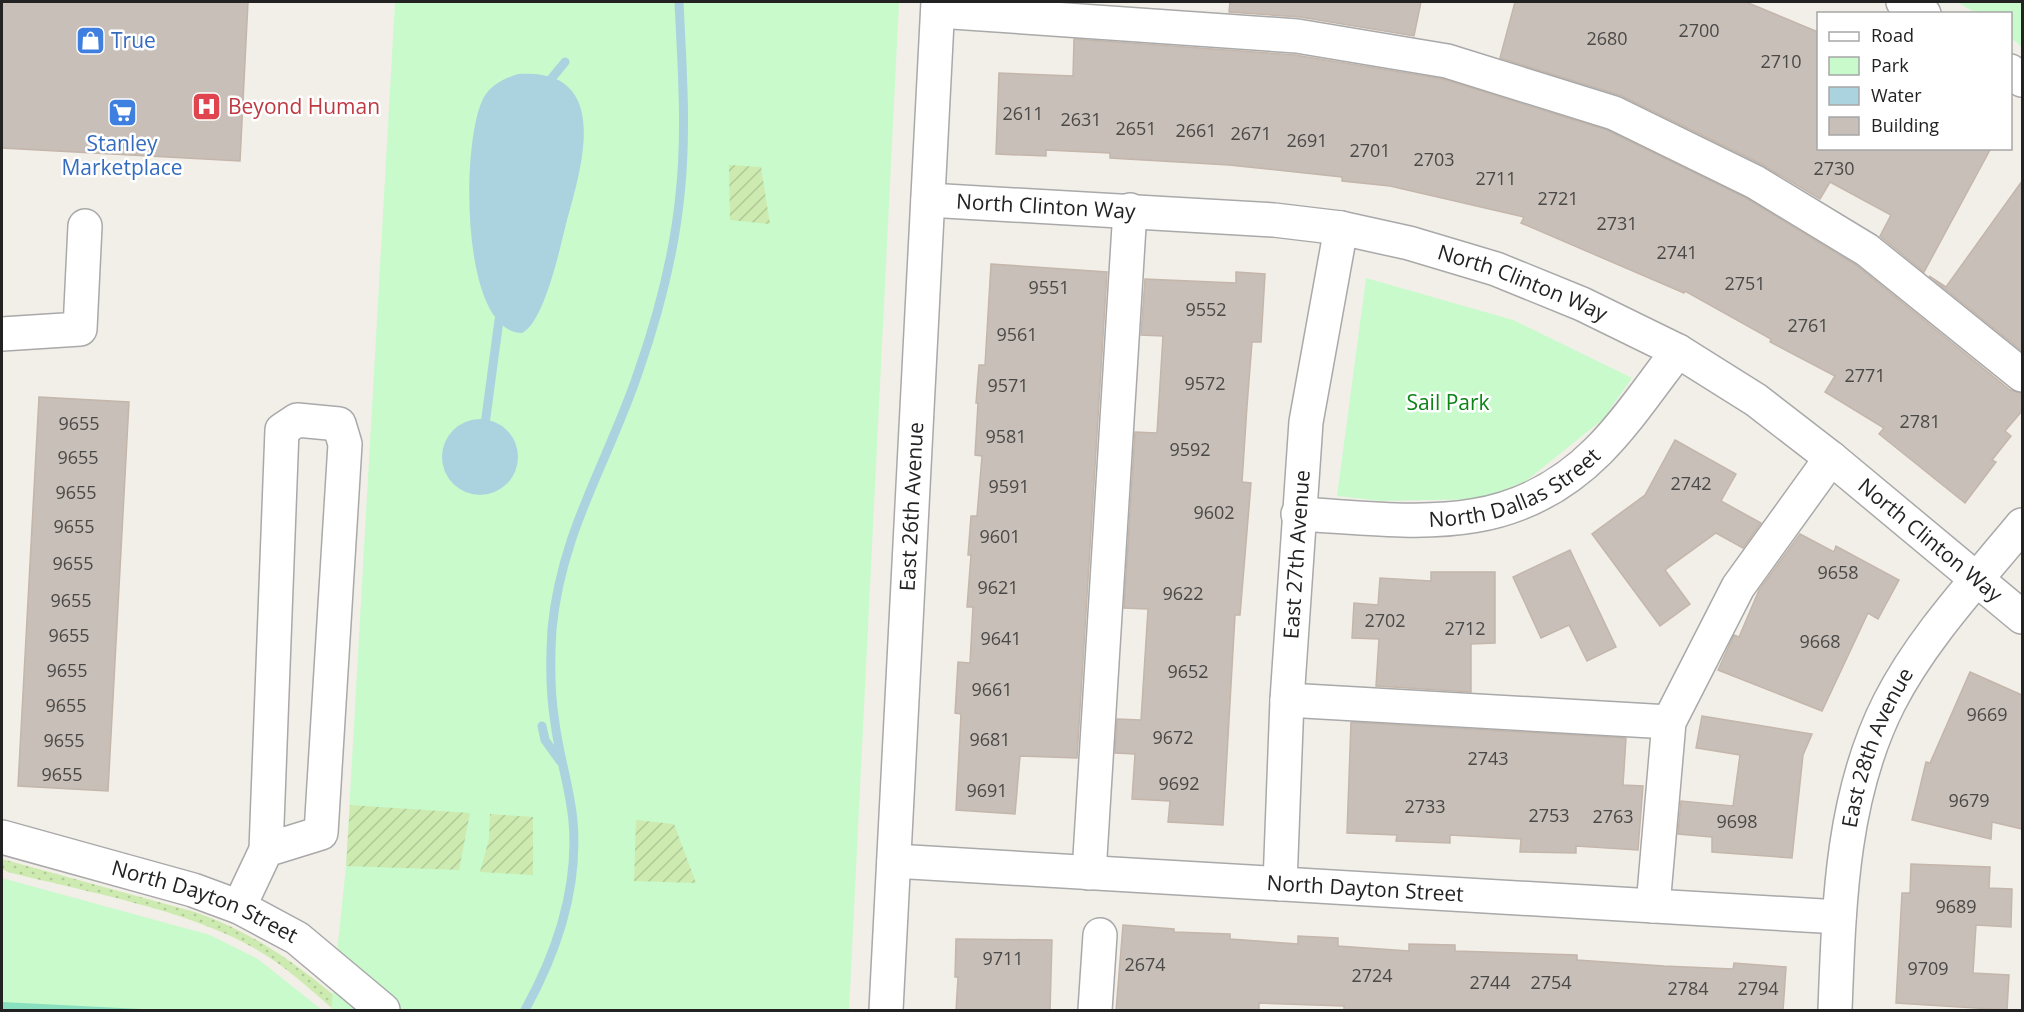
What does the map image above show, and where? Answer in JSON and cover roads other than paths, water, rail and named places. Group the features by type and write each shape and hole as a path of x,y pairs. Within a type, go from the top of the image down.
{"street":[{"path":"1903,2 1920,12"},
{"path":"938,7 1297,36 1447,61 1614,113 1755,182 1867,250 2022,375"},
{"name":"East 26th Avenue","path":"886,1011 938,7"},
{"name":"North Clinton Way","path":"928,200 1130,210 1274,220 1341,228 1409,243 1496,269 1582,304 1678,351 1756,400 1831,458 2022,617"},
{"path":"1089,873 1130,210"},
{"path":"2,334 80,329 85,226"},
{"name":"East 27th Avenue","path":"1280,884 1287,700 1306,422 1341,228"},
{"name":"North Dallas Street","path":"1298,514 1438,522 1483,516 1523,502 1560,482 1598,451 1678,351"},
{"path":"239,907 266,850 282,430 297,420 339,424 345,444 321,833 266,850"},
{"path":"1653,906 1669,722 1738,587 1831,458"},
{"name":"East 28th Avenue","path":"1835,1011 1839,917 1854,801 1869,748 1889,703 1914,661 2022,525"},
{"path":"1287,700 1669,722"},
{"name":"North Dayton Street","path":"2,837 194,890 239,907 294,936 383,1011"},
{"name":"North Dayton Street","path":"894,861 1839,917"},
{"path":"1095,1011 1100,935"}],"water":[{"path":"518,74 548,76 568,87 579,104 584,126 583,151 578,176 550,284 537,315 522,333 501,324 486,301 476,268 469,189 476,119 484,97 499,82"},
{"path":"480,419 495,422 507,430 515,442 518,457 515,472 507,484 495,492 480,495 465,492 453,484 445,472 442,457 445,442 453,430 465,422"}],"waterway":[{"path":"525,1010 556,943 573,871 573,821 553,712 551,688 552,629 557,594 575,529 638,373 652,330 669,263 680,195 683,147 679,2"},
{"path":"551,79 565,62"},
{"path":"484,432 499,320"},
{"path":"542,726 545,740 560,761"}],"place":[{"name":"True","path":"90,41"},
{"name":"Beyond Human","path":"207,107"},
{"name":"Stanley Marketplace","path":"122,113"}],"park label":[{"name":"Sail Park","path":"1448,403"}]}
